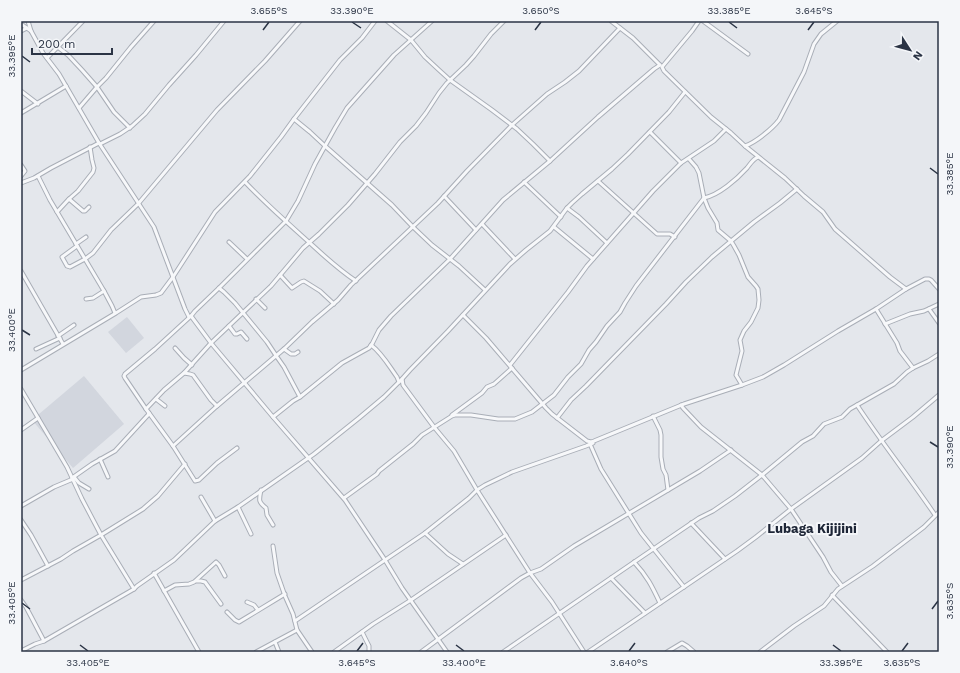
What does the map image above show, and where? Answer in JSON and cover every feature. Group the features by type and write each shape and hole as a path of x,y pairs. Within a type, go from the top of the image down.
{"street":[{"path":"28,21 31,32"},
{"path":"47,58 59,48 83,21"},
{"path":"78,108 106,78 154,21"},
{"path":"21,183 38,176 90,147 100,144 130,128 145,114 224,21"},
{"path":"86,237 62,256 66,266 70,267 85,259 96,249 116,225 138,204 217,110 265,61 300,21"},
{"path":"21,370 141,297 159,294 173,277 216,212 245,182 282,137 294,119 340,60 362,38 375,21"},
{"path":"387,21 411,40 429,61 450,80 512,125 550,161"},
{"path":"237,448 197,481 195,481 173,446 129,385 124,375 190,317 286,221 298,201 325,146 347,108 394,55 432,21"},
{"path":"146,409 168,386 192,365 211,343 271,286 295,257 367,183 400,142 416,126 439,93 466,65 491,34 504,21"},
{"path":"611,21 633,38 711,117 758,157 776,170 823,212 835,229 906,290"},
{"path":"273,418 342,363 368,349 379,330 391,316 450,259 503,200 550,161 654,69 661,66 692,32 699,21"},
{"path":"703,21 748,54"},
{"path":"745,146 754,142 778,122 804,72 814,44 821,34 837,21"},
{"path":"21,24 31,32 59,74 100,144 154,227 185,309 190,317 273,418 344,498 402,588 447,652"},
{"path":"21,31 27,28"},
{"path":"173,446 334,304 444,196 512,125 547,94 579,71 620,28"},
{"path":"59,48 68,55 97,87 114,112 130,128"},
{"path":"21,113 66,86"},
{"path":"21,91 38,104"},
{"path":"21,652 44,641 134,589 174,560 215,521 238,507 308,458 384,397 515,259 547,235 567,208 628,154 669,112 685,92"},
{"path":"294,119 392,205 432,245 485,290"},
{"path":"344,498 377,474 422,435 452,416 487,387 494,384 511,367 593,259 658,185 681,163 717,140 726,129"},
{"path":"650,132 681,163"},
{"path":"57,212 78,191 93,172 94,168 90,147"},
{"path":"452,416 471,415 513,420 532,412 554,395 568,377 581,364 589,350 607,326 620,312 636,286 704,198 714,194 729,184 758,157"},
{"path":"689,158 699,173 706,205 716,223 718,230 731,241 739,255 748,277 758,289 758,308 740,340 742,351 736,375 742,385"},
{"path":"21,165 25,171 21,176"},
{"path":"38,176 115,313"},
{"path":"598,181 657,234 670,234 675,237"},
{"path":"245,182 309,242 356,281"},
{"path":"524,182 561,217"},
{"path":"557,418 571,400 712,257 797,189"},
{"path":"444,196 476,230"},
{"path":"69,199 83,211 89,207"},
{"path":"567,208 607,243"},
{"path":"482,224 515,259"},
{"path":"554,227 593,259"},
{"path":"228,242 247,260"},
{"path":"21,270 63,344"},
{"path":"280,275 292,288 303,281 320,291 334,304"},
{"path":"295,621 425,533 484,485 512,472 590,444 653,416 770,374 838,331 876,310 927,278 934,282 939,289"},
{"path":"219,288 243,312 263,337 288,374 300,397"},
{"path":"86,299 93,298 104,291"},
{"path":"256,299 265,308"},
{"path":"885,324 903,316 929,309 939,304"},
{"path":"929,309 939,324"},
{"path":"876,310 897,343 899,349 913,368"},
{"path":"463,315 486,338 552,414 587,441 594,441"},
{"path":"36,348 59,337 74,325"},
{"path":"229,326 235,334 241,332 247,339"},
{"path":"371,345 380,353 399,382 403,385 454,451 530,573 584,652"},
{"path":"175,348 192,365"},
{"path":"284,349 291,354 298,352"},
{"path":"503,652 691,523 735,496 802,442 813,436 824,424 842,417 850,409 894,384 913,368 939,354"},
{"path":"184,373 193,375 217,406"},
{"path":"399,382 403,385"},
{"path":"21,389 73,478 82,499 134,589"},
{"path":"588,652 756,537 791,509 862,458 939,395"},
{"path":"156,399 165,406"},
{"path":"682,405 683,408 701,426 762,475 791,509 823,557 831,572 842,586"},
{"path":"857,405 881,441 912,481 935,516"},
{"path":"21,506 73,478 111,454 149,413"},
{"path":"653,416 660,430 661,457 668,490"},
{"path":"21,430 38,418"},
{"path":"590,444 601,469 641,533 684,587"},
{"path":"421,652 530,573 541,569 574,546 700,472 731,450"},
{"path":"100,460 108,477"},
{"path":"21,580 102,535 147,506 158,496 185,464"},
{"path":"73,478 89,489"},
{"path":"261,490 259,501 261,505 266,508 267,514 273,526"},
{"path":"201,497 215,521"},
{"path":"238,507 251,534"},
{"path":"760,652 794,626 824,606 832,595 842,586 873,566 924,527 939,512"},
{"path":"21,520 48,566"},
{"path":"691,523 725,559"},
{"path":"425,533 448,554 463,564"},
{"path":"334,652 506,535"},
{"path":"273,546 277,573 293,614 297,630 312,652"},
{"path":"164,590 175,585 189,584 195,581 216,562 225,576"},
{"path":"634,562 645,574 660,603"},
{"path":"154,574 199,651 194,652"},
{"path":"611,578 645,613"},
{"path":"195,581 205,582 221,604"},
{"path":"227,612 238,622 285,594"},
{"path":"832,595 887,652"},
{"path":"21,600 44,641"},
{"path":"247,602 254,605 258,610"},
{"path":"256,652 297,630"},
{"path":"362,632 369,646 369,651"},
{"path":"275,642 279,652"},
{"path":"667,652 682,642 694,652"}],"shaded area":[{"path":"127,317 144,338 126,353 108,332"},
{"path":"84,376 124,424 73,468 32,420"}],"district":[{"name":"Lubaga Kijijini","path":"812,528"}]}
